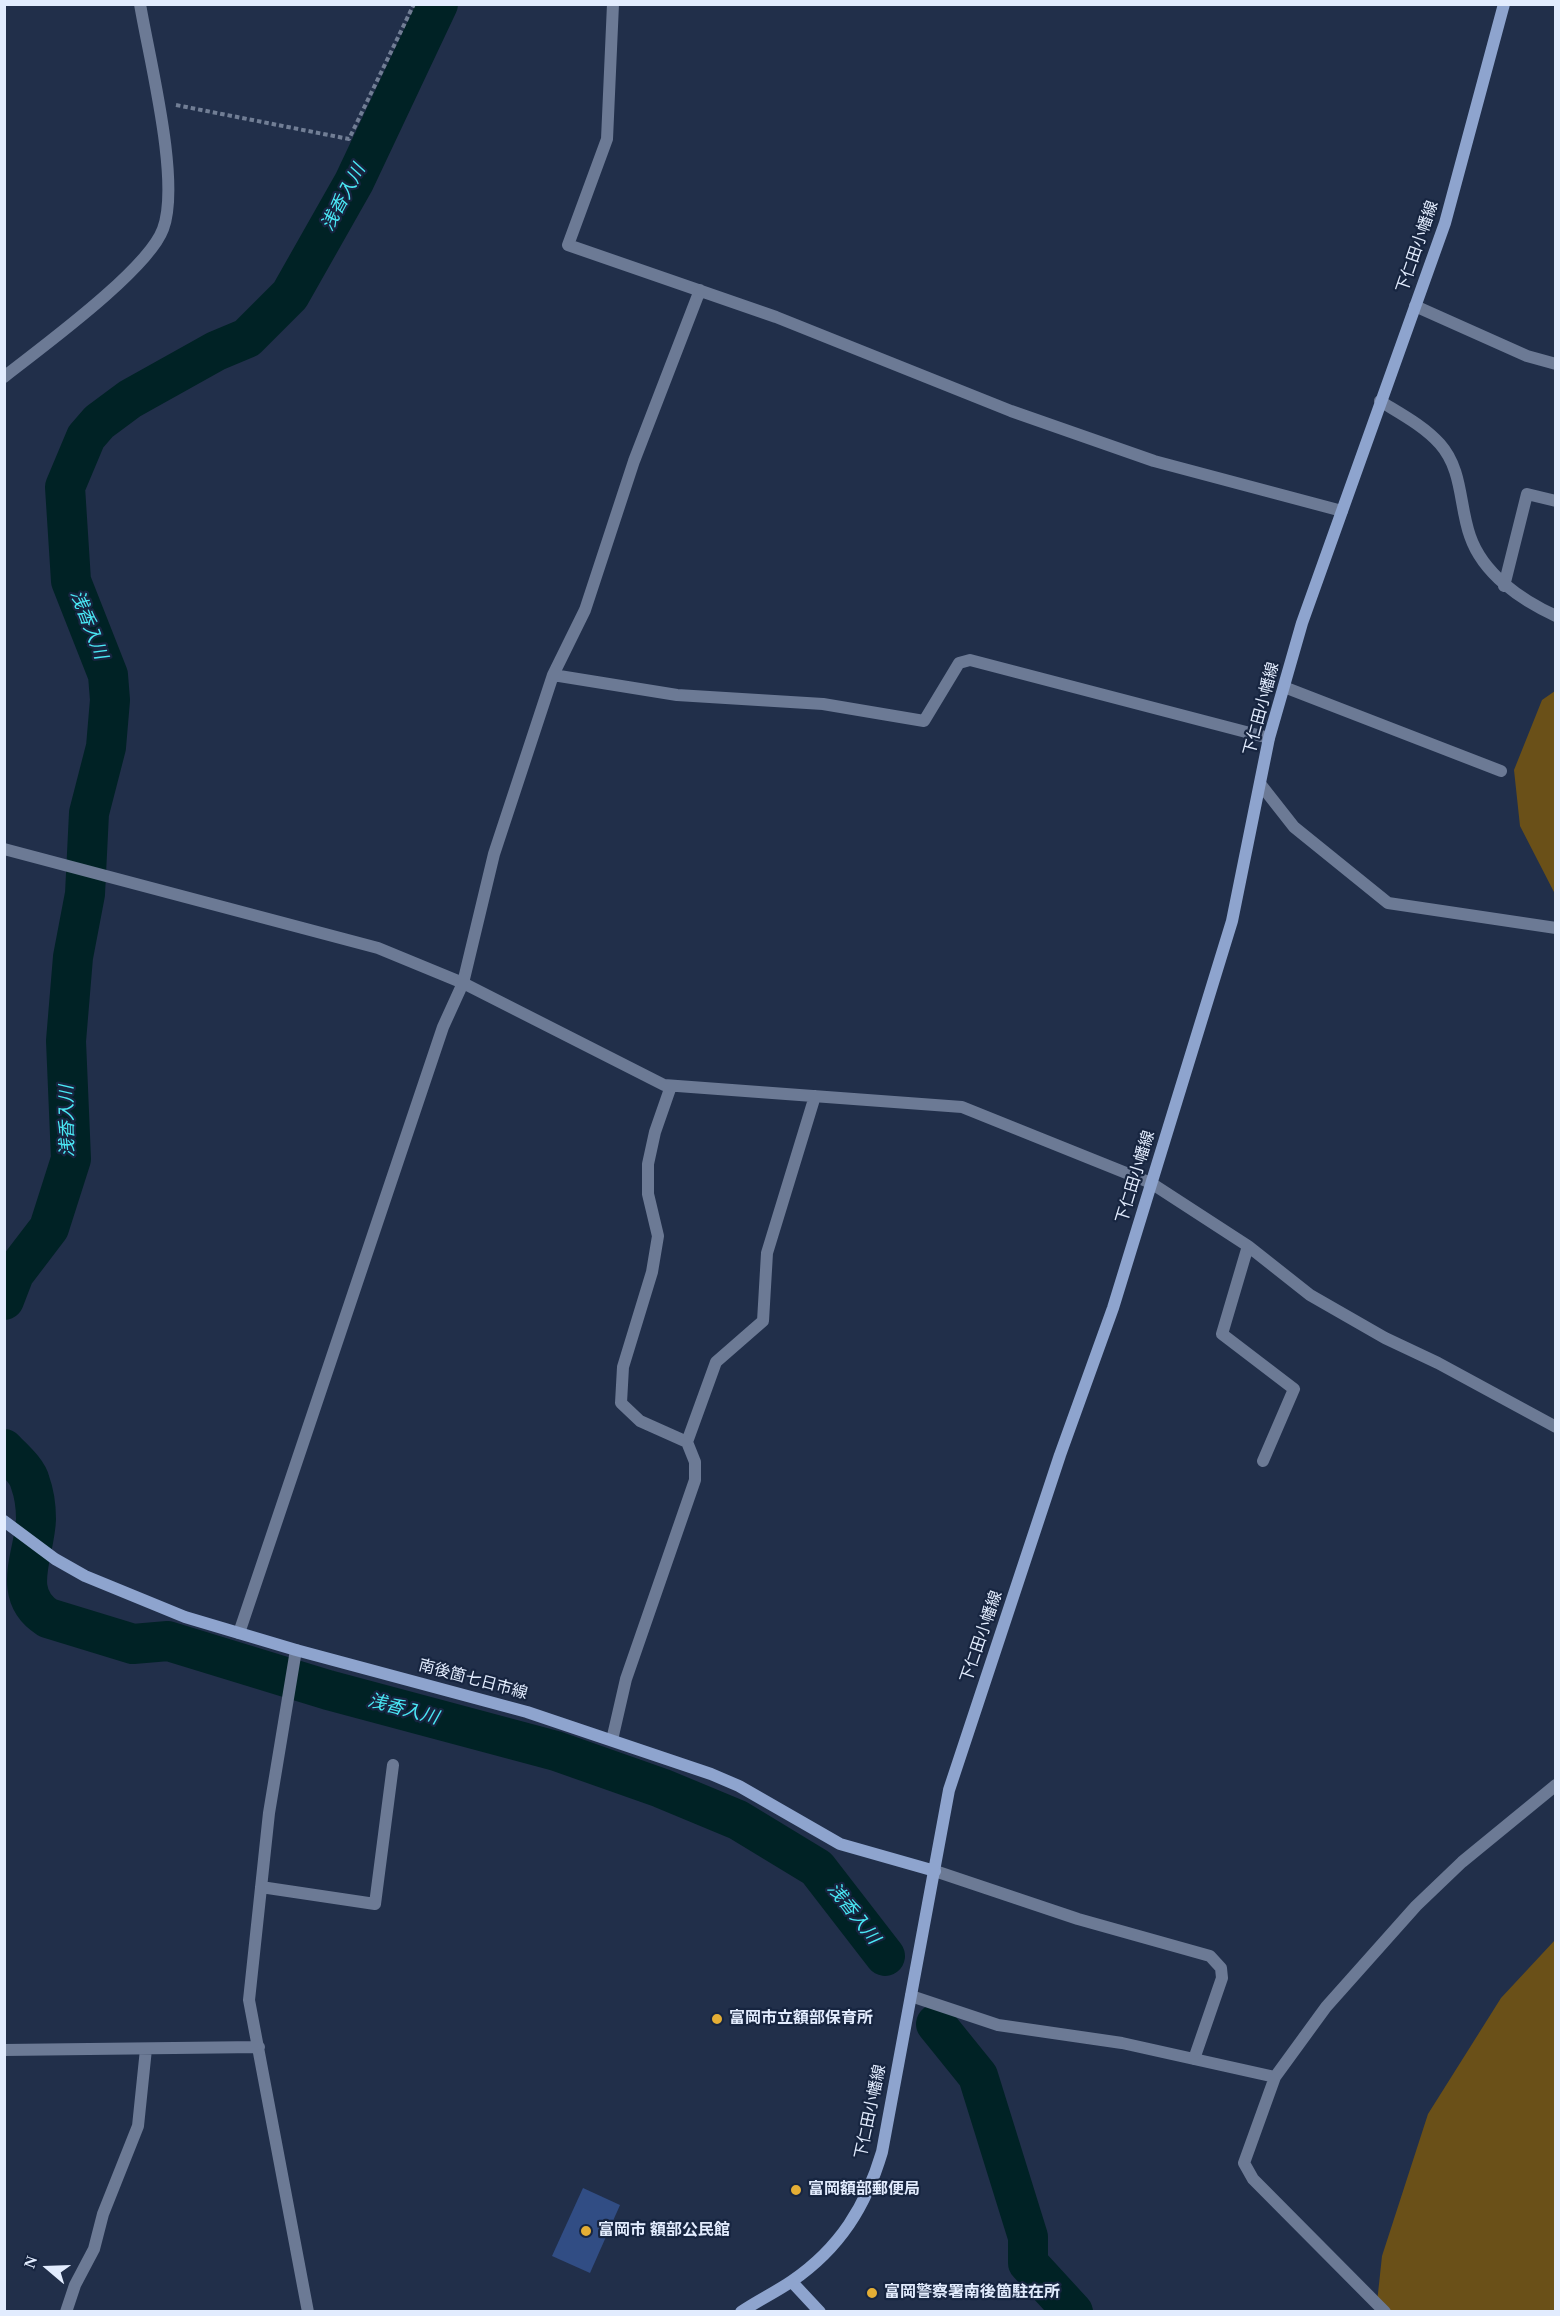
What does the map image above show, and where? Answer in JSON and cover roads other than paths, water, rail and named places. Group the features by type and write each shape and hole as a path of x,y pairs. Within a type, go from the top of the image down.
{"main road":[{"name":"下仁田小幡線","path":"741,2312 792,2282 829,2252 871,2187 882,2152 949,1790 964,1740 1113,1308 1232,921 1269,738 1302,623 1445,223 1504,4"},
{"name":"南後箇七日市線","path":"8,1523 50,1555 85,1576 133,1598 296,1650 527,1712 612,1740 739,1786 840,1844 935,1871"},
{"path":"792,2282 820,2312"}],"street":[{"path":"4,377 116,285 145,257 163,230 169,198 168,169 140,4"},
{"path":"613,4 607,139 568,245 700,290 1011,411 1154,461 1342,512"},
{"path":"239,1633 443,1027 463,983 494,854 553,675 585,610 634,461 700,290"},
{"path":"1415,306 1527,356 1556,364"},
{"path":"1380,401 1424,428 1442,445 1459,482 1470,536 1483,561 1504,586 1556,616"},
{"path":"1504,586 1527,494 1556,501"},
{"path":"553,675 676,695 823,704 924,722 959,663 970,660 1269,738"},
{"path":"1284,687 1501,771"},
{"path":"1261,785 1294,826 1388,903 1556,928"},
{"path":"4,849 378,948 463,983 664,1085 962,1107 1151,1183 1248,1246 1310,1295 1385,1338 1438,1363 1556,1427"},
{"path":"671,1086 655,1132 648,1164 648,1194 657,1236 652,1272 623,1367 621,1403 640,1421 687,1442"},
{"path":"612,1740 626,1678 694,1480 695,1462 687,1442 716,1362 763,1321 768,1253 815,1096"},
{"path":"1248,1246 1222,1334 1294,1389 1263,1461"},
{"path":"296,1650 270,1813 249,2000 308,2312"},
{"path":"261,1887 375,1904 393,1765"},
{"path":"1385,2312 1253,2179 1244,2163 1275,2077 1326,2007 1416,1906 1462,1862 1556,1785"},
{"path":"935,1871 1078,1919 1210,1956 1221,1968 1222,1978 1194,2059"},
{"path":"911,1996 998,2025 1122,2043 1275,2077"},
{"path":"4,2050 259,2047"},
{"path":"66,2312 75,2285 94,2249 103,2214 138,2126 146,2049"}],"waterway":[{"name":"浅香入川","path":"4,1300 14,1274 49,1228 71,1159 66,1041 73,957 85,894 89,813 106,747 110,700 108,675 71,581 65,487 86,437 99,422 130,399 216,351 247,338 290,295 354,182 438,4"},
{"name":"浅香入川","path":"4,1449 26,1473 33,1491 36,1519 27,1585 30,1597 37,1608 48,1618 133,1644 168,1641 328,1690 556,1751 661,1788 738,1820 817,1868 885,1956"},
{"name":"浅香入川","path":"936,2024 978,2076 1028,2237 1028,2263 1073,2312"}],"place":[{"name":"富岡市立額部保育所","path":"717,2019"},
{"name":"富岡額部郵便局","path":"796,2190"},
{"name":"富岡市 額部公民館","path":"586,2231"},
{"name":"富岡警察署南後箇駐在所","path":"872,2293"}]}
